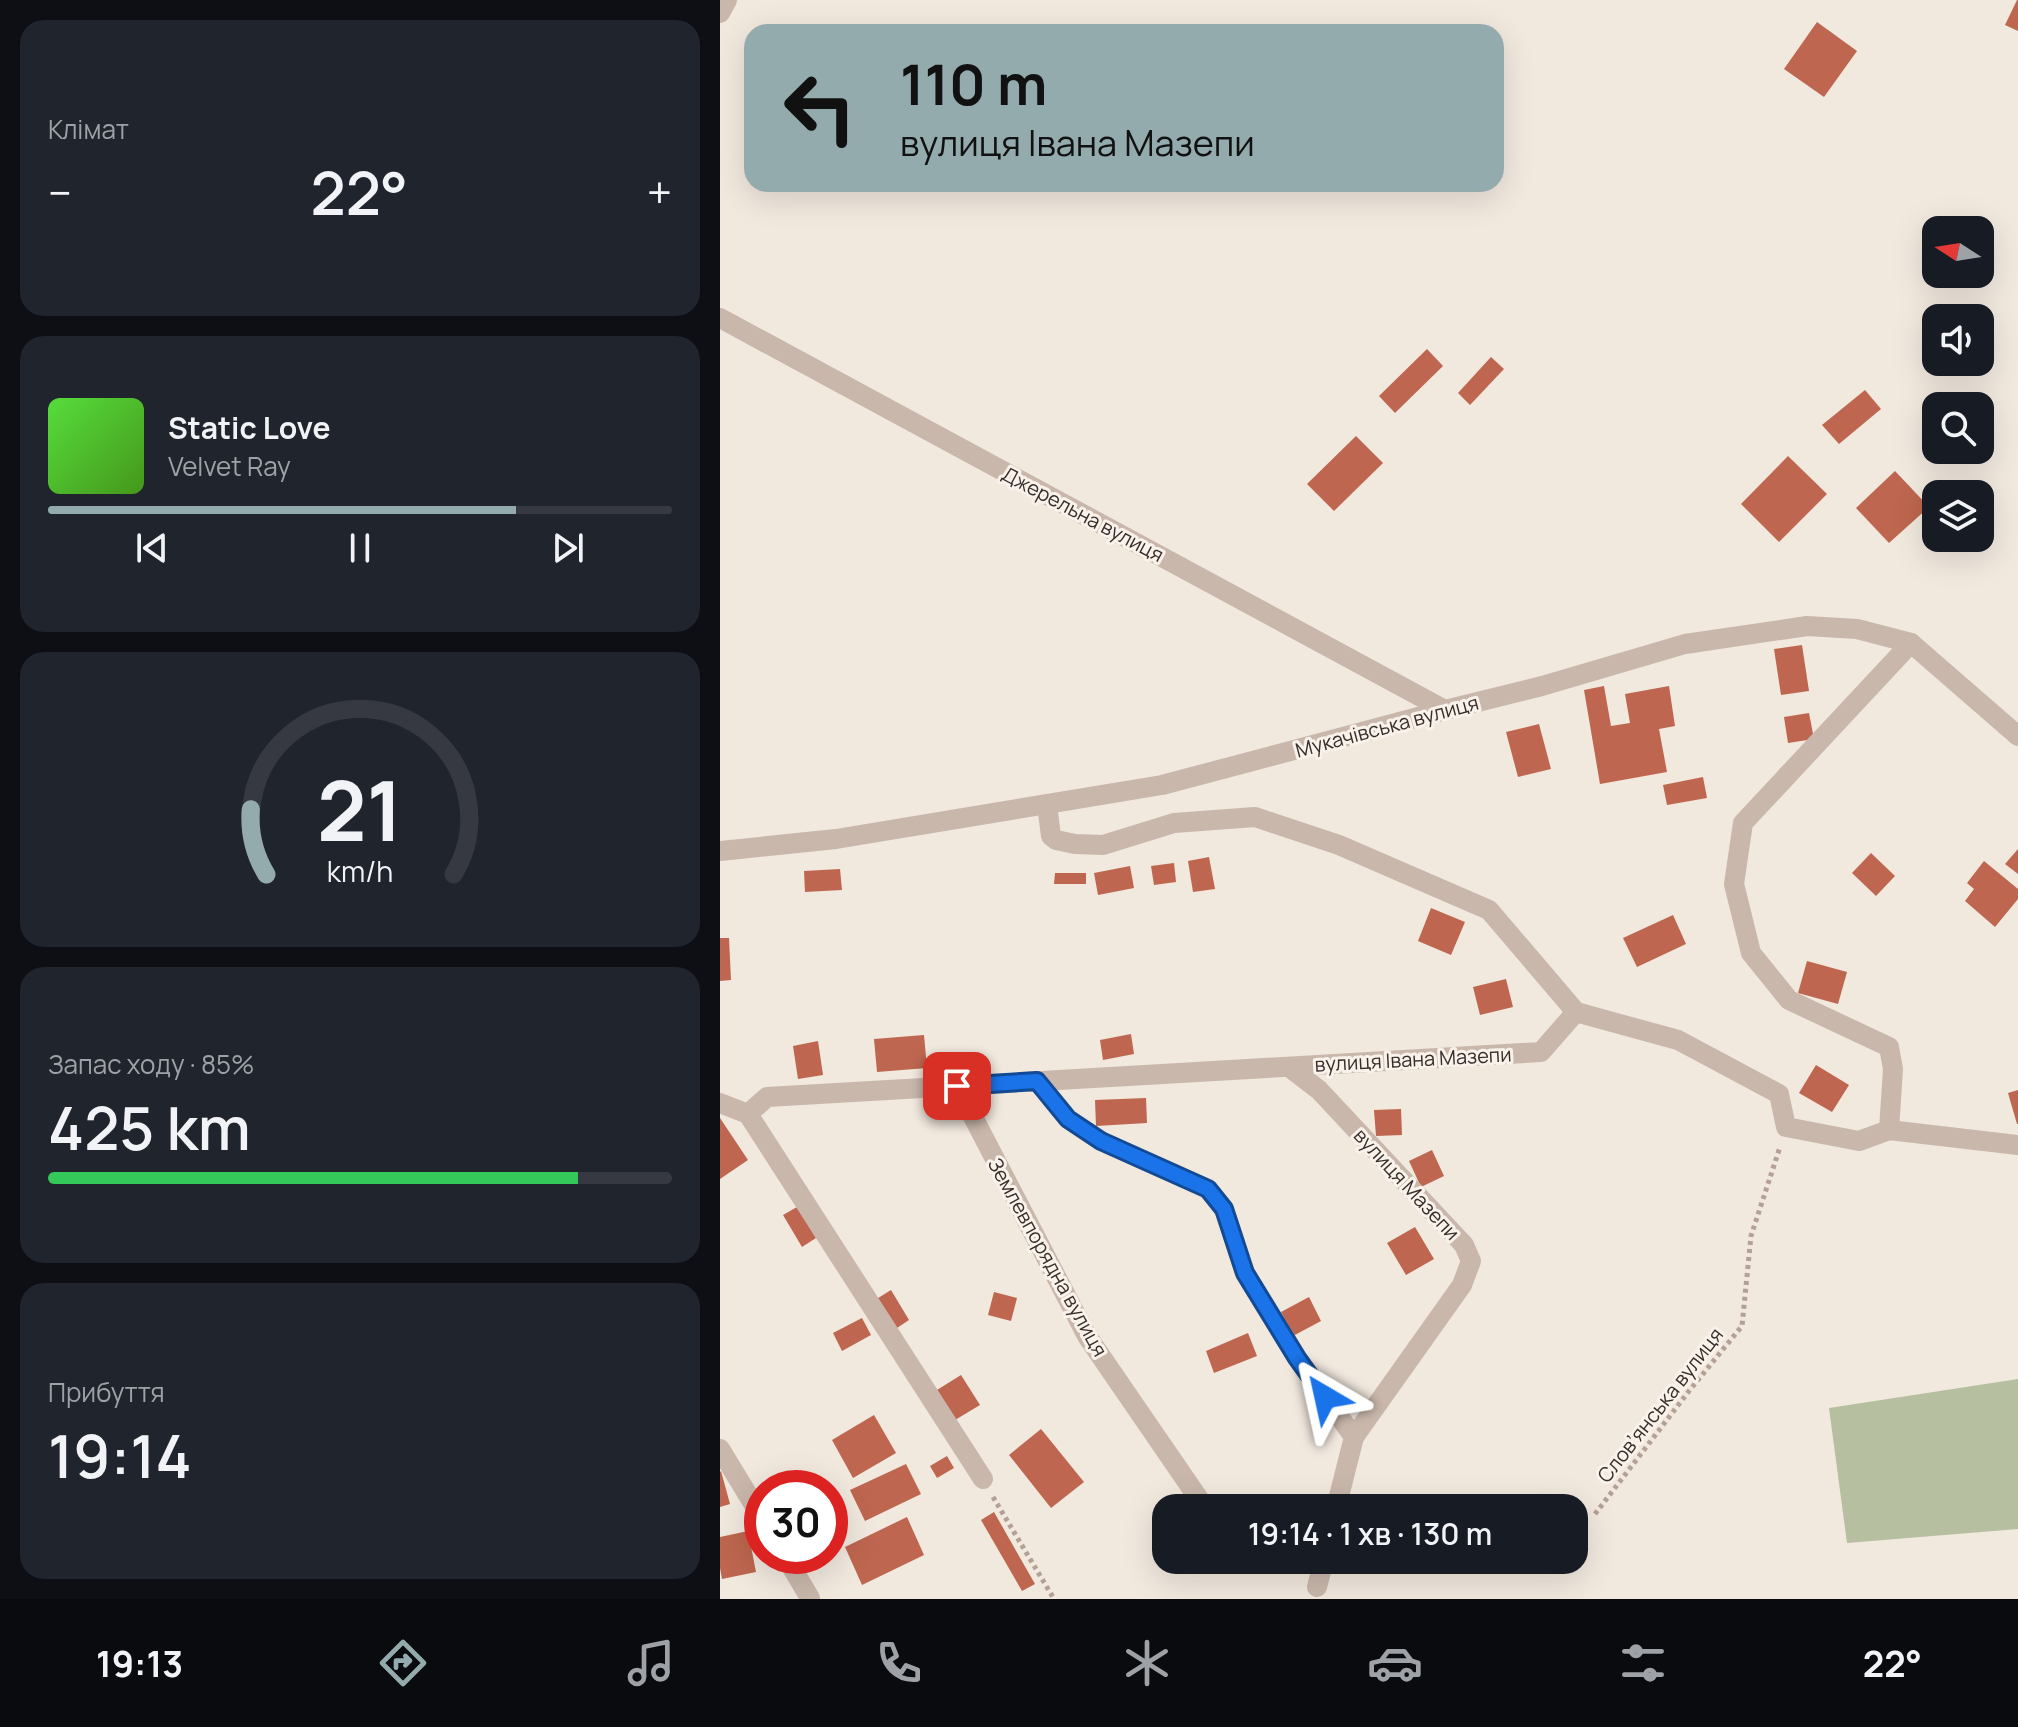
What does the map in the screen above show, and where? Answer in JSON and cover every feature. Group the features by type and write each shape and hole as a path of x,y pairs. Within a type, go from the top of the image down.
{"street":[{"path":"720,13 727,0"},
{"name":"Джерельна вулиця","path":"720,318 1445,710"},
{"name":"Мукачівська вулиця","path":"720,851 836,839 1162,785 1542,686 1685,644 1807,626 1857,629 1911,643 2018,736"},
{"path":"1889,1130 1893,1069 1889,1047 1789,1000 1751,953 1734,884 1743,823 1911,643"},
{"path":"1047,805 1051,836 1075,844 1103,845 1174,823 1255,817 1339,845 1489,910 1576,1012 1678,1040 1779,1094 1786,1127 1859,1141 1889,1130 2018,1145"},
{"name":"вулиця Івана Мазепи","path":"748,1114 767,1097 1541,1052 1576,1012"},
{"name":"вулиця Мазепи","path":"1289,1067 1319,1090 1350,1122 1464,1245 1471,1261 1462,1285 1354,1437"},
{"path":"1037,1081 1068,1119 1101,1141 1208,1189 1224,1209 1245,1273 1297,1358 1354,1437 1340,1494"},
{"name":"Землевпорядна вулиця","path":"957,1086 1087,1336 1196,1494"},
{"path":"720,1103 748,1114 983,1479"},
{"path":"720,1449 744,1488"},
{"path":"796,1574 810,1598"},
{"path":"1317,1587 1320,1574"}],"path":[{"name":"Словʼянська вулиця","path":"1595,1514 1742,1326 1751,1236 1786,1127"},
{"path":"983,1479 1054,1599"}],"green space":[{"path":"2018,1379 2018,1529 1847,1543 1829,1408"}],"building":[{"path":"2018,0 2018,31 2005,25"},
{"path":"1817,22 1857,51 1824,97 1784,69"},
{"path":"1427,349 1443,366 1395,413 1379,396"},
{"path":"1491,357 1504,369 1470,405 1458,393"},
{"path":"1865,390 1881,409 1839,444 1822,425"},
{"path":"1356,436 1383,463 1334,511 1307,484"},
{"path":"1788,456 1827,494 1779,542 1741,504"},
{"path":"1895,471 1922,500 1922,513 1889,543 1856,508"},
{"path":"1802,645 1809,691 1781,695 1774,649"},
{"path":"1604,686 1611,726 1630,723 1625,694 1669,686 1675,726 1659,729 1667,772 1600,784 1584,690"},
{"path":"1809,713 1814,739 1788,743 1784,717"},
{"path":"1539,724 1551,769 1518,777 1506,732"},
{"path":"1703,777 1707,798 1667,805 1663,785"},
{"path":"2018,849 2018,874 2005,864"},
{"path":"1871,853 1895,876 1876,896 1852,873"},
{"path":"1209,857 1215,889 1193,892 1188,861"},
{"path":"1984,861 2018,889 2018,899 1995,927 1965,901 1974,889 1967,883"},
{"path":"1174,863 1176,882 1154,885 1151,866"},
{"path":"1130,866 1134,888 1098,895 1094,873"},
{"path":"840,869 842,890 805,892 804,871"},
{"path":"1055,873 1086,873 1086,884 1054,884"},
{"path":"1431,908 1465,922 1451,955 1418,941"},
{"path":"1673,915 1686,944 1637,967 1623,938"},
{"path":"720,938 729,938 731,980 720,981"},
{"path":"1807,961 1847,972 1838,1004 1798,993"},
{"path":"1506,979 1513,1007 1480,1015 1473,987"},
{"path":"1131,1034 1134,1054 1103,1060 1100,1040"},
{"path":"924,1035 927,1068 877,1072 874,1039"},
{"path":"818,1041 823,1075 798,1079 793,1046"},
{"path":"1816,1065 1849,1085 1832,1112 1799,1093"},
{"path":"2018,1090 2018,1124 2017,1124 2008,1093"},
{"path":"1146,1098 1147,1123 1096,1126 1095,1100"},
{"path":"1401,1109 1402,1135 1376,1136 1374,1110"},
{"path":"720,1118 748,1160 720,1179"},
{"path":"1432,1150 1444,1176 1421,1187 1409,1161"},
{"path":"797,1207 816,1238 802,1247 783,1215"},
{"path":"1415,1227 1434,1259 1406,1275 1387,1243"},
{"path":"891,1290 909,1320 894,1330 875,1300"},
{"path":"994,1292 1017,1298 1011,1321 988,1315"},
{"path":"1309,1297 1321,1321 1293,1336 1281,1312"},
{"path":"862,1318 871,1335 842,1351 833,1333"},
{"path":"1248,1333 1257,1356 1214,1373 1206,1351"},
{"path":"961,1375 980,1405 955,1420 937,1390"},
{"path":"874,1415 896,1453 853,1478 832,1440"},
{"path":"1041,1429 1084,1482 1051,1508 1009,1455"},
{"path":"947,1456 954,1468 937,1478 930,1466"},
{"path":"906,1464 921,1494 865,1521 850,1490"},
{"path":"720,1472 730,1504 720,1507"},
{"path":"994,1512 1035,1584 1022,1591 981,1520"},
{"path":"907,1517 924,1555 862,1585 848,1554 848,1546"},
{"path":"744,1532 746,1574 722,1579 720,1537"}],"route":[{"path":"957,1086 1037,1081 1068,1119 1101,1141 1208,1189 1224,1209 1245,1273 1325,1397"}]}
